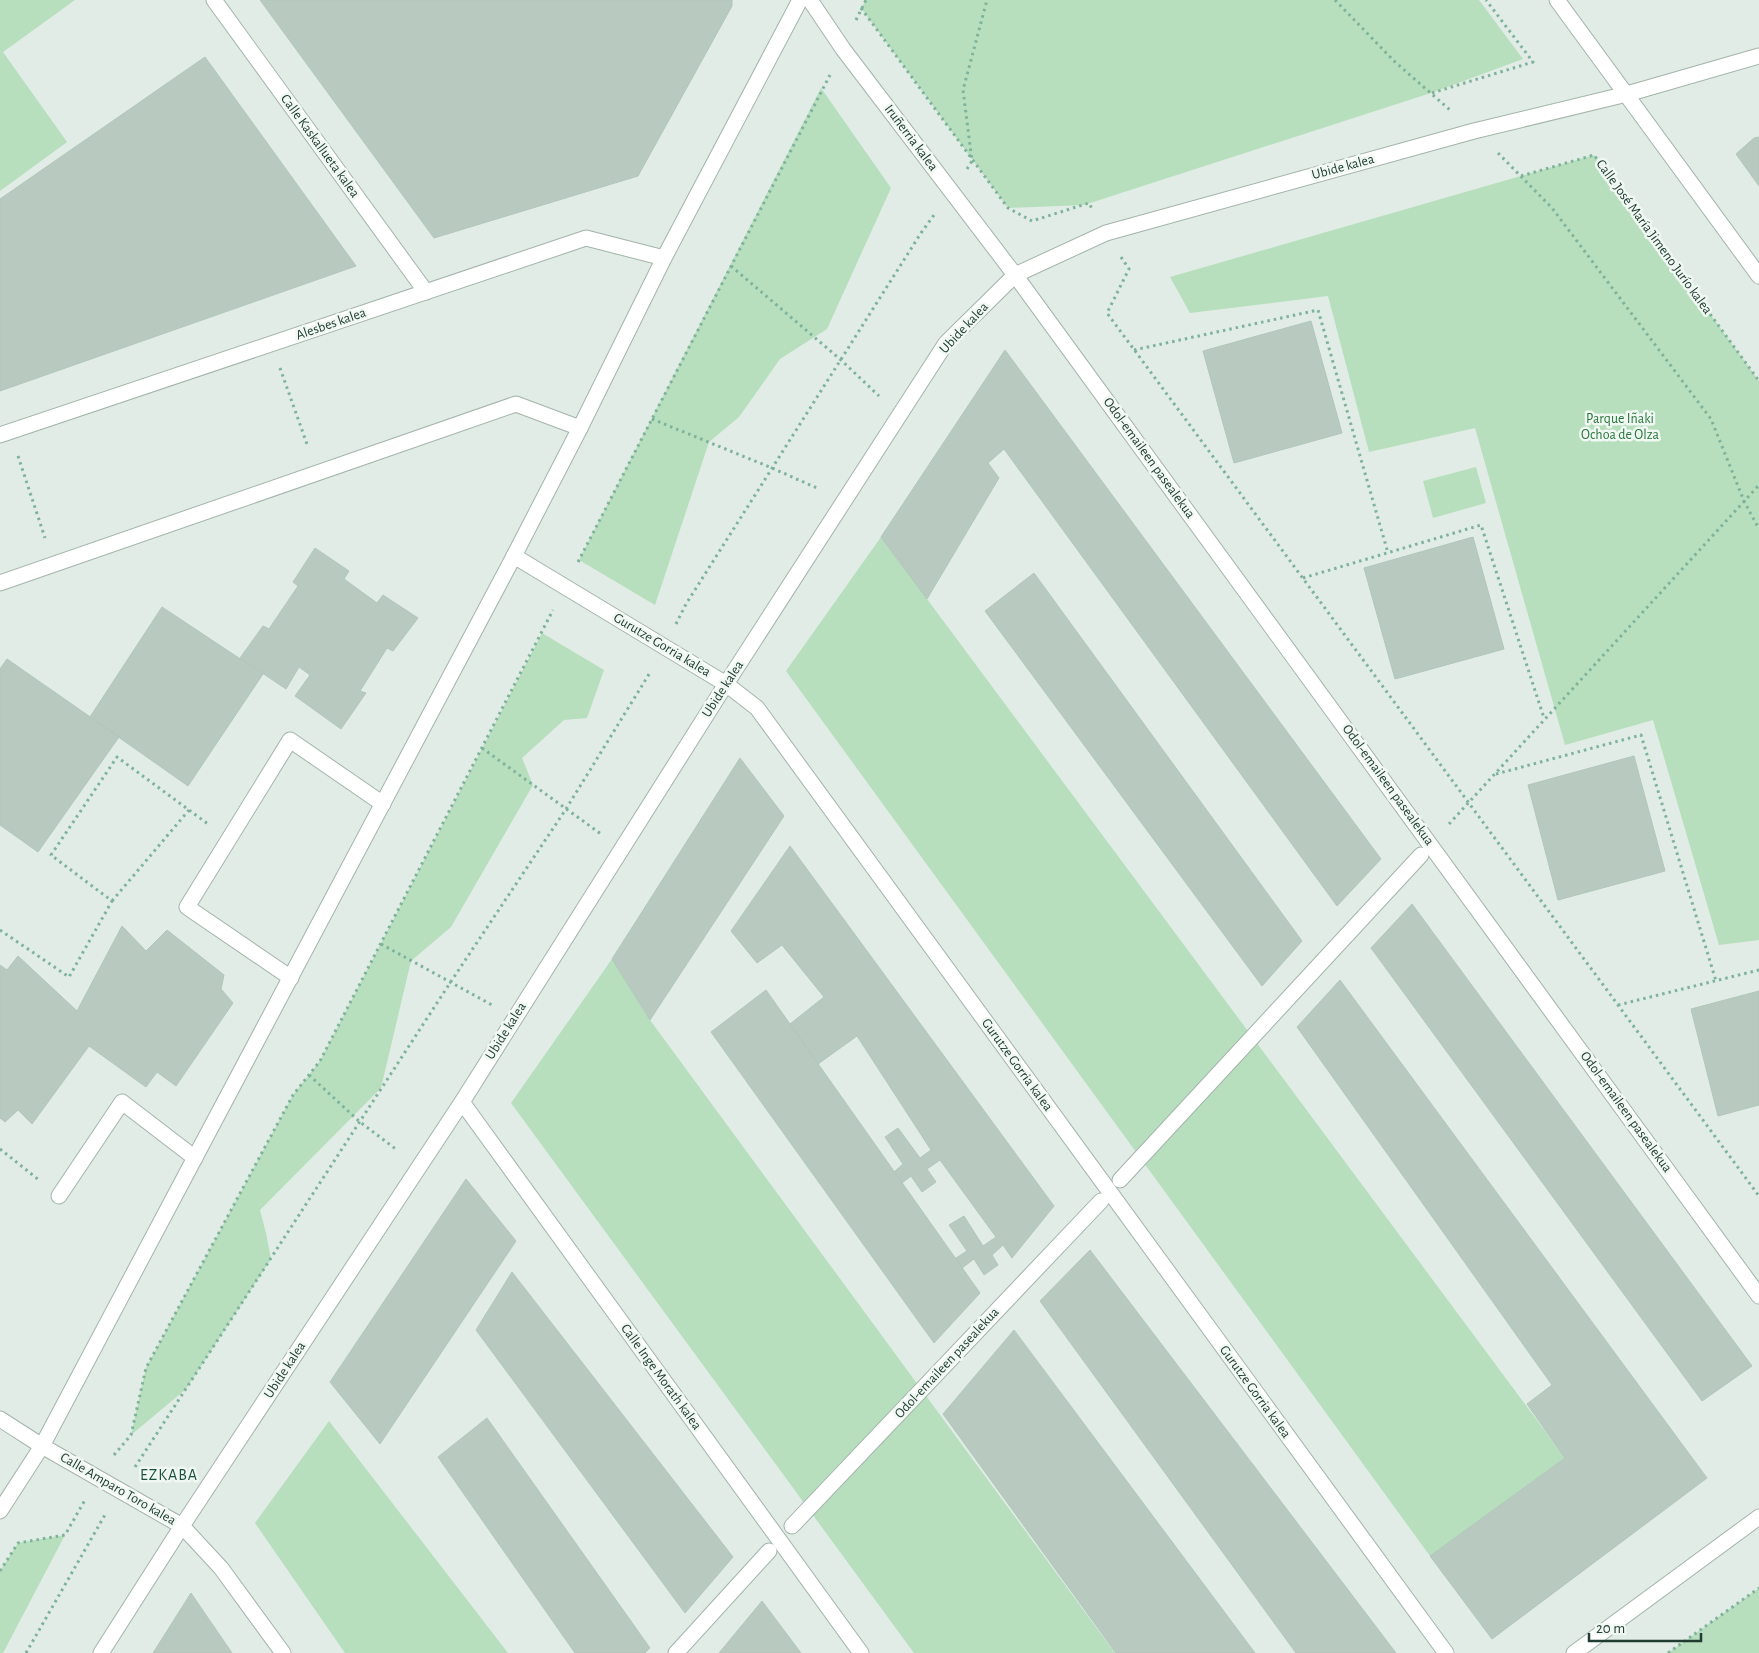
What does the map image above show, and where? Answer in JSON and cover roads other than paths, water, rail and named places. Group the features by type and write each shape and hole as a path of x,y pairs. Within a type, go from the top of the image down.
{"street":[{"name":"Calle Kaskallueta kalea","path":"214,0 426,292"},
{"path":"0,1511 42,1446 383,804 514,556 664,258 800,0"},
{"name":"Iruñerria kalea","path":"810,0 843,49 1015,274"},
{"path":"1557,0 1759,276"},
{"name":"Ubide kalea","path":"101,1653 182,1526 462,1102 726,684 946,343 1015,274 1106,233 1474,131 1626,94 1759,56"},
{"name":"Alesbes kalea","path":"5,433 586,238 664,258"},
{"name":"Odol-emaileen pasealekua","path":"1015,274 1759,1296"},
{"path":"0,583 516,404 580,428"},
{"name":"Gurutze Gorria kalea","path":"514,556 726,684 757,708 1446,1653"},
{"path":"290,978 188,907 290,740 383,804"},
{"name":"Odol-emaileen pasealekua","path":"1120,1180 1421,855"},
{"path":"59,1196 122,1102 195,1158"},
{"name":"Calle Inge Morath kalea","path":"462,1102 861,1653"},
{"name":"Odol-emaileen pasealekua","path":"792,1526 1101,1200"},
{"name":"Calle Amparo Toro kalea","path":"0,1419 42,1446 182,1526 221,1568 283,1653"},
{"path":"1574,1653 1759,1517"},
{"path":"676,1653 769,1551"}],"district":[{"name":"EZKABA","path":"169,1475"}],"park label":[{"name":"Parque Iñaki Ochoa de Olza","path":"1620,428"}]}
